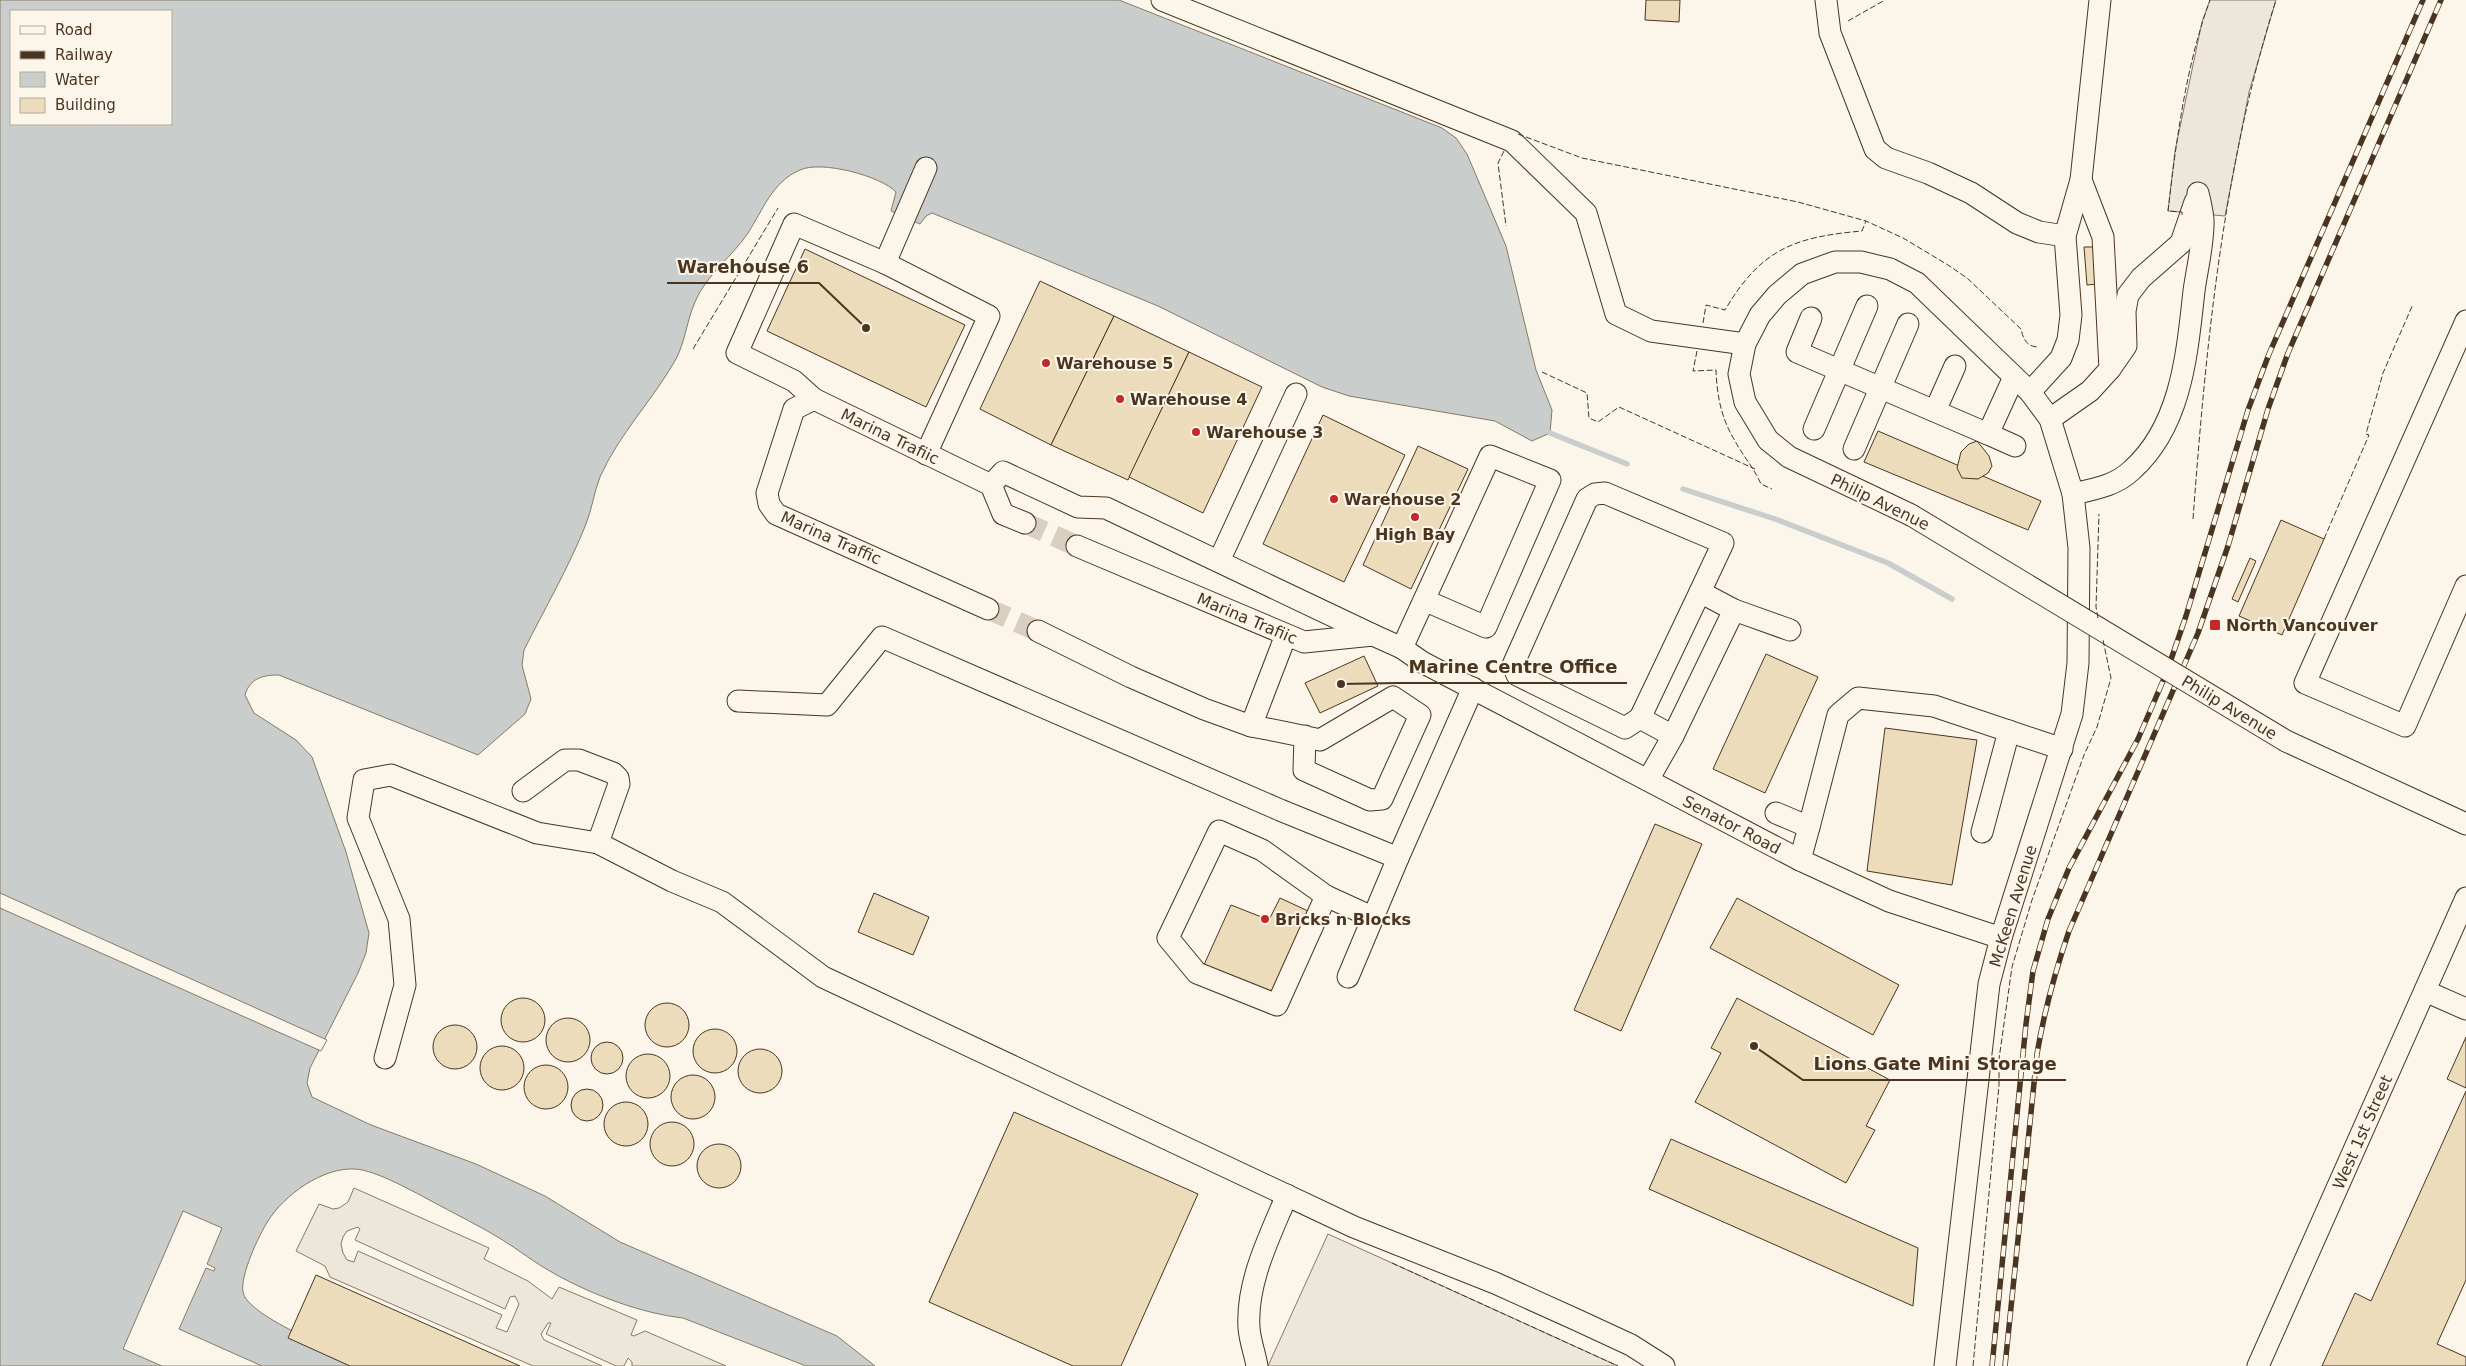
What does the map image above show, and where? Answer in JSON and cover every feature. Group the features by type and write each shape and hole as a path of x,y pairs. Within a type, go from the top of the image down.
{"street":[{"path":"1162,0 1512,141 1586,213 1616,314 1651,331 1745,344"},
{"path":"1826,0 1830,33 1875,149 1886,158 1928,173 1971,193 2017,222 2039,232 2065,236"},
{"path":"2030,392 2061,358 2068,340 2070,308 2065,236 2081,180 2100,0"},
{"path":"926,168 885,263 989,316 926,454"},
{"path":"2081,180 2103,237 2110,369"},
{"path":"2050,419 2090,391 2110,369 2126,346 2125,311 2128,295 2141,278 2181,243 2198,192 2203,220 2186,357 2181,383 2172,407 2153,446 2132,470 2111,485 2073,494"},
{"name":"Marina Trafiic","path":"885,263 794,224 737,352 794,381 814,399 991,485"},
{"name":"Philip Avenue","path":"2061,451 2050,419 2030,392 1917,283 1890,269 1861,262 1835,262 1802,274 1777,296 1760,315 1745,344 1739,374 1745,402 1768,440 1807,467 1911,515 2286,741 2466,824"},
{"path":"1814,429 1866,306"},
{"path":"1811,318 1797,352 2015,446"},
{"path":"2466,321 2305,684 2405,726 2466,586"},
{"path":"1854,449 1908,324"},
{"path":"1935,411 1955,366"},
{"path":"1988,434 2014,377"},
{"path":"1219,561 1296,394"},
{"name":"Marina Traffic","path":"814,399 794,409 767,493 769,504 776,514 988,608"},
{"name":"McKeen Avenue","path":"1945,1366 1989,984 2001,938 2072,714 2078,663 2079,548 2073,494 2061,451"},
{"path":"1402,648 1424,600 1490,456 1550,480 1486,627 1424,600"},
{"path":"1025,523 1003,514 991,485 1003,472 1078,507 1106,508 1402,648 1422,662 1473,688 1348,977"},
{"path":"1605,493 1723,543 1700,592 1640,718 1625,728 1517,675 1512,665 1588,499 1595,494 1605,493"},
{"name":"Marina Trafiic","path":"1077,546 1304,642 1320,642 1373,635"},
{"path":"1700,592 1734,610 1790,630"},
{"path":"1648,780 1673,736 1734,610"},
{"path":"1038,631 1131,677 1204,709 1251,726 1304,736 1320,740 1393,697 1420,715 1382,799 1370,800 1304,770 1304,736"},
{"path":"1251,726 1286,635"},
{"path":"738,702 827,705 882,638 1280,810 1398,858"},
{"name":"Senator Road","path":"1473,688 1800,860 1889,901 2001,938"},
{"path":"1800,860 1838,715 1858,698 1934,706 2062,749"},
{"path":"1640,718 1673,736"},
{"path":"1982,832 2009,731"},
{"path":"523,791 565,760 579,760 613,773 619,784 598,843"},
{"path":"385,1058 405,985 399,919 358,818 364,780 391,775 537,833 598,843 672,881 722,902 823,977 1354,1227 1495,1283 1631,1345 1664,1366"},
{"path":"1776,813 1809,827"},
{"path":"1326,896 1277,1005 1197,973 1168,938 1219,831 1262,850 1326,896 1372,918"},
{"name":"West 1st Street","path":"2260,1365 2466,898"},
{"path":"2425,991 2466,1009"},
{"path":"1257,1366 1249,1327 1252,1296 1259,1262 1287,1195"}],"shaded area":[{"path":"2210,0 2276,0 2249,92 2225,216 2168,211 2175,151 2202,22"},
{"path":"354,1188 489,1248 484,1259 528,1281 552,1299 559,1287 637,1320 631,1335 634,1336 645,1331 726,1366 632,1366 632,1362 628,1358 624,1366 616,1366 546,1334 551,1323 548,1323 541,1334 544,1340 602,1366 533,1366 330,1277 325,1266 296,1251 319,1204 333,1209 339,1208 348,1202","holes":["358,1227 360,1229 355,1240 505,1309 510,1297 515,1296 519,1304 507,1332 496,1328 502,1315 358,1251 354,1262 347,1260 341,1244 343,1237 347,1231"]},
{"path":"1328,1234 1392,1263 1618,1366 1268,1366"}],"water":[{"path":"0,0 1119,0 1442,128 1456,138 1467,154 1506,246 1536,370 1552,410 1550,433 1532,441 1495,421 1349,396 1322,387 1158,306 932,213 926,216 920,224 891,211 896,192 878,180 836,168 810,167 790,175 775,189 742,242 706,283 692,309 676,359 608,461 600,477 580,540 524,650 522,665 531,699 525,714 478,755 279,675 263,677 250,685 245,695 254,713 296,740 312,757 346,852 369,933 366,953 358,973 310,1068 307,1083 312,1097 371,1125 476,1164 545,1196 620,1242 837,1336 875,1366 806,1366 683,1318 650,1312 617,1302 555,1274 493,1234 407,1188 364,1170 343,1170 330,1173 306,1184 275,1211 264,1227 251,1255 244,1276 243,1292 249,1302 261,1313 279,1324 371,1366 0,1366"}],"pier":[{"path":"0,893 327,1040 321,1051 0,908"},
{"path":"183,1211 222,1228 207,1264 215,1268 214,1271 206,1268 179,1329 262,1366 162,1366 123,1349"}],"building":[{"path":"1646,0 1680,0 1679,22 1645,20"},
{"path":"2084,247 2096,247 2098,284 2087,285"},
{"path":"805,249 965,325 926,407 767,331"},
{"name":"Warehouse 5","path":"1040,281 1114,316 1051,445 980,409"},
{"name":"Warehouse 4","path":"1114,316 1189,352 1128,480 1051,445"},
{"name":"Warehouse 3","path":"1189,352 1262,387 1203,513 1129,477"},
{"name":"Warehouse 2","path":"1323,415 1405,455 1344,582 1263,544"},
{"path":"1878,431 2041,501 2028,530 1864,462"},
{"path":"1977,441 1989,456 1992,466 1988,473 1978,479 1962,478 1957,468 1961,452 1969,444"},
{"name":"High Bay","path":"1418,446 1468,469 1411,589 1363,565"},
{"path":"2281,520 2324,539 2282,635 2239,616"},
{"path":"2250,558 2256,561 2238,602 2232,599"},
{"path":"1766,654 1818,677 1765,793 1713,769"},
{"path":"1364,656 1378,686 1320,713 1305,683"},
{"path":"1885,728 1977,740 1952,885 1867,871"},
{"path":"1655,824 1702,844 1621,1031 1574,1010"},
{"path":"874,893 929,917 913,955 858,932"},
{"path":"1280,898 1308,911 1271,997 1203,967 1231,905 1269,920"},
{"path":"1737,898 1899,985 1873,1035 1710,948"},
{"path":"519,998 527,998 539,1004 545,1020 539,1036 527,1042 519,1042 507,1036 501,1024 501,1016 507,1004"},
{"path":"1737,998 1890,1080 1866,1126 1875,1130 1846,1183 1695,1102 1721,1053 1711,1048"},
{"path":"663,1003 671,1003 683,1009 689,1025 683,1041 671,1047 663,1047 651,1041 645,1029 645,1021 651,1009"},
{"path":"564,1018 572,1018 584,1024 590,1040 584,1056 572,1062 564,1062 552,1056 546,1044 546,1036 552,1024"},
{"path":"451,1025 459,1025 471,1031 477,1047 471,1063 459,1069 451,1069 439,1063 433,1051 433,1043 439,1031"},
{"path":"711,1029 719,1029 731,1035 737,1051 731,1067 719,1073 711,1073 699,1067 693,1055 693,1047 699,1035"},
{"path":"2466,1037 2466,1088 2447,1079"},
{"path":"607,1042 619,1046 623,1058 619,1070 607,1074 595,1070 591,1058 595,1046"},
{"path":"498,1046 506,1046 518,1052 524,1068 518,1084 506,1090 498,1090 486,1084 480,1072 480,1064 486,1052"},
{"path":"756,1049 764,1049 776,1055 782,1071 776,1087 764,1093 756,1093 744,1087 738,1075 738,1067 744,1055"},
{"path":"644,1054 652,1054 664,1060 670,1076 664,1092 652,1098 644,1098 632,1092 626,1080 626,1072 632,1060"},
{"path":"542,1065 550,1065 562,1071 568,1087 562,1103 550,1109 542,1109 530,1103 524,1091 524,1083 530,1071"},
{"path":"689,1075 697,1075 709,1081 715,1097 709,1113 697,1119 689,1119 677,1113 671,1101 671,1093 677,1081"},
{"path":"587,1089 599,1093 603,1105 599,1117 587,1121 575,1117 571,1105 575,1093"},
{"path":"2466,1091 2466,1280 2437,1344 2466,1357 2466,1366 2322,1366 2355,1293 2371,1301"},
{"path":"622,1102 630,1102 642,1108 648,1124 642,1140 630,1146 622,1146 610,1140 604,1128 604,1120 610,1108"},
{"path":"1014,1112 1198,1194 1121,1366 1073,1366 929,1302"},
{"path":"668,1122 676,1122 688,1128 694,1144 688,1160 676,1166 668,1166 656,1160 650,1148 650,1140 656,1128"},
{"path":"1671,1139 1918,1248 1913,1306 1649,1189"},
{"path":"715,1144 723,1144 735,1150 741,1166 735,1182 723,1188 715,1188 703,1182 697,1170 697,1162 703,1150"},
{"path":"316,1275 520,1366 350,1366 288,1338"}],"waterway":[{"path":"1550,433 1627,464"},
{"path":"1683,489 1778,520 1888,563 1952,599"}],"tunnel":[{"path":"1025,523 1077,546"},
{"path":"988,609 1038,631"}],"railway":[{"path":"1992,1366 2026,1024 2033,971 2048,919 2069,868 2138,739 2166,674 2186,616 2248,410 2269,354 2423,0"},
{"path":"2005,1366 2037,1054 2047,1007 2064,946 2198,633 2228,546 2268,409 2288,353 2441,0"}],"fence":[{"path":"1848,21 1885,0"},
{"path":"2182,215 2182,212 2168,211 2188,77 2210,0"},
{"path":"2193,519 2211,322 2230,191 2242,127 2276,0"},
{"path":"1518,134 1582,158 1798,202 1866,221 1903,238 1967,278 2021,329 2028,343 2037,347"},
{"path":"1504,151 1498,163 1506,226"},
{"path":"693,349 778,208"},
{"path":"1703,323 1706,305 1725,310 1738,289 1766,260 1782,250 1817,237 1862,231 1866,221"},
{"path":"2324,539 2369,435 2366,434 2383,373 2413,304"},
{"path":"1697,351 1693,371 1716,370 1717,389 1726,424 1761,484 1772,489"},
{"path":"1542,372 1587,393 1589,418 1598,422 1619,407 1755,469"},
{"path":"2098,618 2096,607 2099,514"},
{"path":"1973,1366 1999,1085 1999,1059 2012,967 2032,900 2084,755 2097,727 2111,678 2103,640"},
{"path":"1392,1263 1618,1366"}],"place":[{"name":"Warehouse 6","path":"866,328"},
{"name":"Warehouse 5","path":"1046,363"},
{"name":"Warehouse 4","path":"1120,399"},
{"name":"Warehouse 3","path":"1196,432"},
{"name":"Warehouse 2","path":"1334,499"},
{"name":"High Bay","path":"1415,517"},
{"name":"North Vancouver","path":"2215,625"},
{"name":"Marine Centre Office","path":"1341,684"},
{"name":"Bricks n Blocks","path":"1265,919"},
{"name":"Lions Gate Mini Storage","path":"1754,1046"}]}
